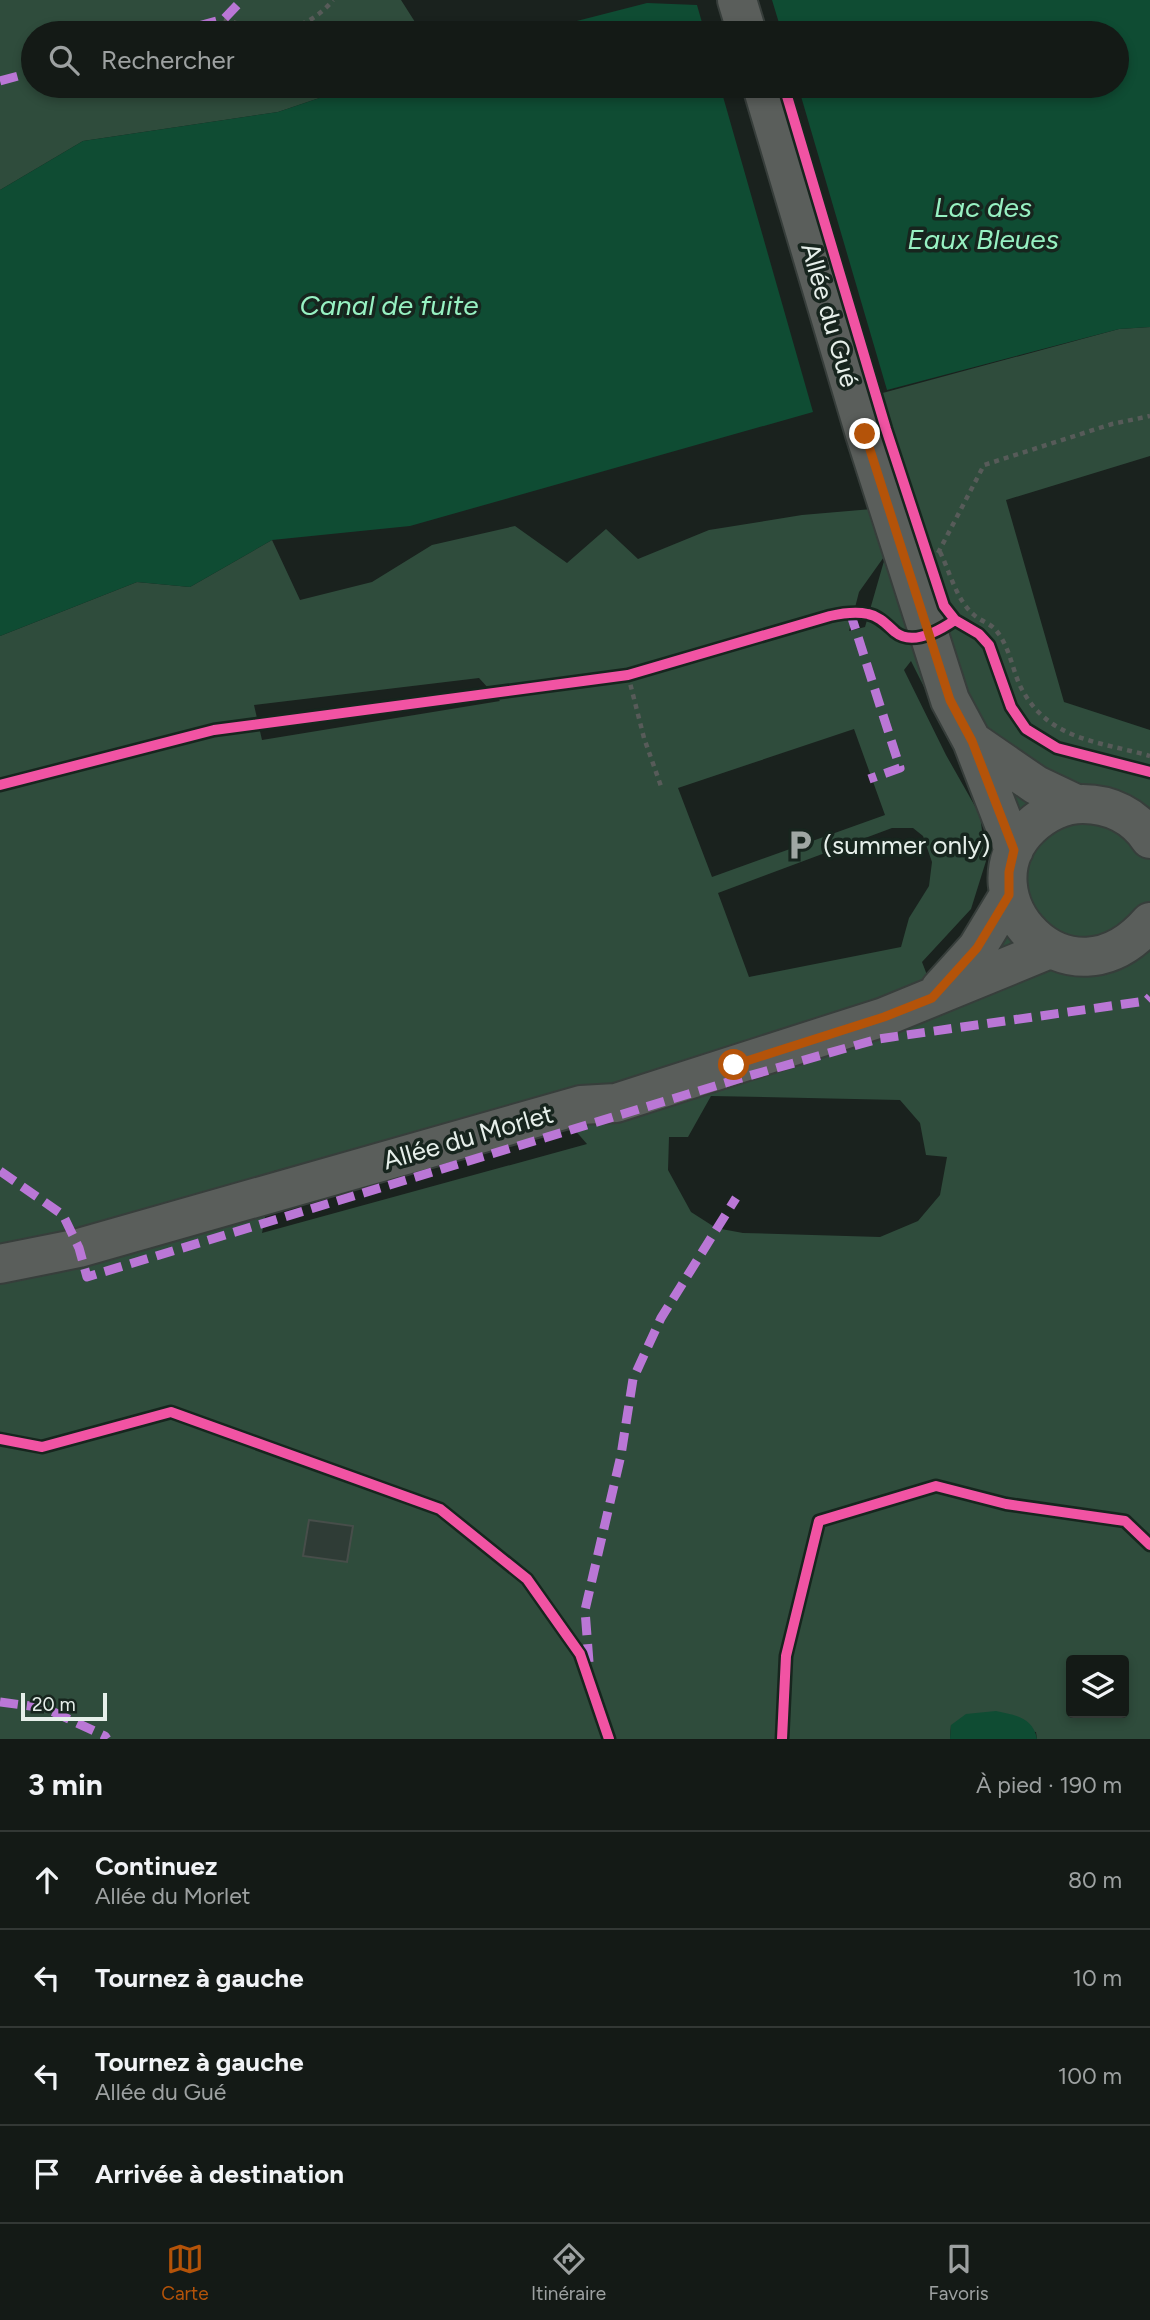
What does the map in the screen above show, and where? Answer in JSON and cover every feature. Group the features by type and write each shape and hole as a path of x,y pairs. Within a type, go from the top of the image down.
{"street":[{"path":"737,0 743,21"},
{"name":"Allée du Gué","path":"766,98 865,434 950,700 972,741 1014,850"},
{"name":"Allée du Gué","path":"972,741 1036,785 1076,804"},
{"path":"1150,839 1130,818 1114,808 1076,804 1056,809 1039,819 1025,833 1014,850 1009,872 1009,895 1015,912 1024,927 1051,949 1084,957 1134,957 1136,938 1150,922"},
{"name":"Allée du Morlet","path":"932,998 977,948 1009,895"},
{"name":"Allée du Morlet","path":"0,1264 79,1248 582,1105 616,1103 884,1017 1051,949"}],"path":[{"path":"308,21 328,7 333,0"},
{"path":"224,19 231,21"},
{"path":"935,559 984,465 1112,424 1150,416"},
{"path":"939,550 957,592 971,613 994,628 1012,659 1022,692 1037,711 1056,729 1083,739 1150,756"},
{"path":"628,675 644,738 662,789"}],"shaded area":[{"path":"0,0 401,0 414,21 21,21 21,98 319,98 278,112 83,141 0,190"},
{"path":"1150,327 1150,456 1006,500 1064,702 1150,730 1150,1739 1037,1739 1036,1732 951,1725 950,1739 0,1739 0,636 137,582 190,587 272,540 300,600 372,582 432,545 515,526 567,563 606,529 638,559 709,530 802,515 872,509 842,404 1119,329","holes":["886,554 865,627 849,631 859,592","911,661 956,751 997,859 983,914 927,975 922,962 971,909 986,861 980,815 946,755 904,670","479,678 500,701 262,740 254,705","854,729 885,815 712,877 678,788","892,828 913,828 923,836 932,862 929,886 909,918 901,947 749,977 718,893","711,1096 900,1100 920,1123 926,1155 947,1157 940,1195 918,1221 880,1237 743,1233 716,1228 691,1212 668,1170 669,1137 688,1137","547,1098 587,1144 262,1233 274,1171"]}],"water":[{"name":"Lac des Eaux Bleues","path":"772,0 1150,0 1150,327 1119,329 887,390 802,98 1129,98 1129,21 778,21"},
{"path":"647,3 697,5 702,21 577,21"},
{"name":"Canal de fuite","path":"319,98 723,98 813,412 410,526 272,540 190,587 137,582 0,636 0,190 83,141 278,112"},
{"path":"996,1711 1027,1722 1037,1739 950,1739 951,1725 966,1714"}],"building":[{"path":"309,1520 353,1526 347,1562 303,1556"}],"marked path":[{"path":"217,21 224,19 242,0"},
{"path":"0,81 21,75"},
{"path":"850,612 900,768 869,779"},
{"path":"0,1171 63,1215 79,1248 87,1277 878,1039 1146,1001 1150,997"},
{"path":"589,1662 585,1610 621,1455 633,1379 661,1318 736,1198"},
{"path":"0,1702 45,1708 107,1739"}],"cycle path":[{"path":"788,98 886,429 944,606 955,620 979,634 989,645 1011,707 1026,729 1057,748 1150,772"},
{"path":"0,785 214,730 628,675 840,614 872,615 895,632 909,638 933,632 955,620"},
{"path":"0,1439 42,1447 171,1412 440,1509 527,1579 580,1654 609,1739"},
{"path":"782,1739 786,1656 819,1521 936,1486 1006,1504 1125,1521 1150,1545"}],"place":[{"name":"(summer only)","path":"800,845"}],"route":[{"path":"734,1065 884,1017 932,998 977,948 1009,895 1009,872 1014,850 972,741 950,700 865,434"}]}
